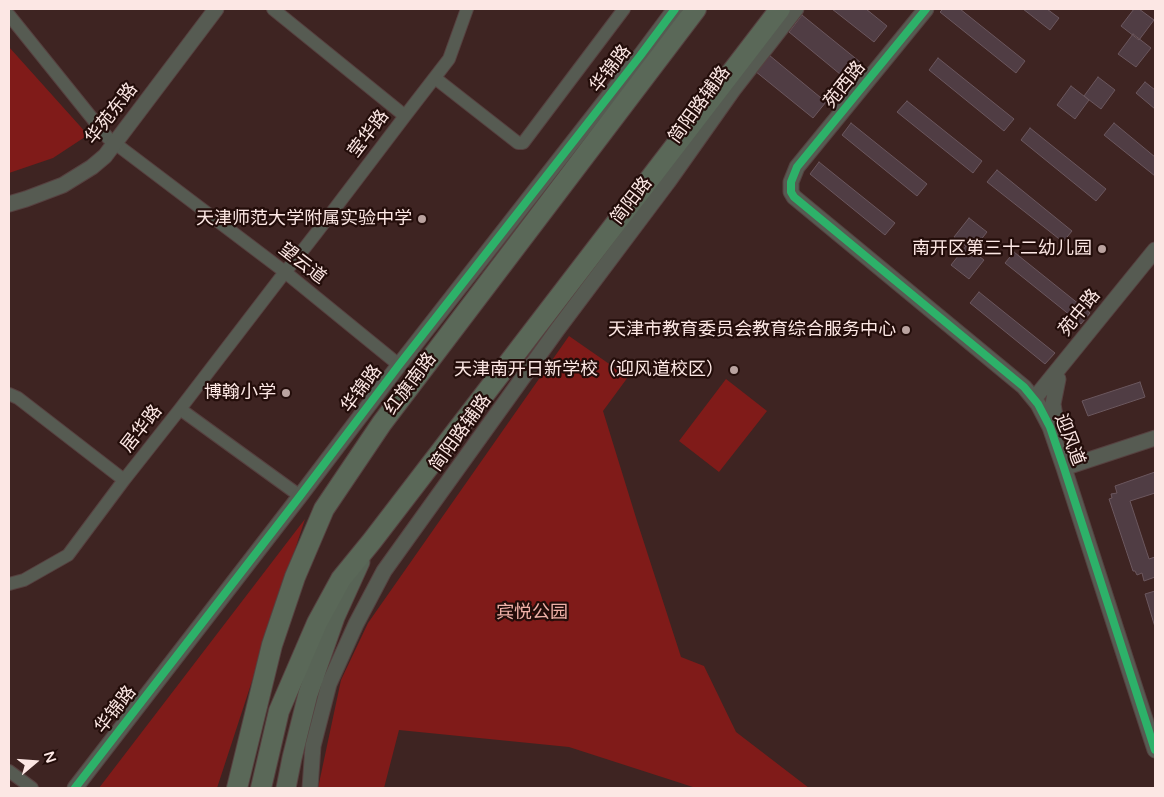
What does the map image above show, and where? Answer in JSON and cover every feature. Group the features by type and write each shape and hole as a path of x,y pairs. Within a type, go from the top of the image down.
{"highway":[{"name":"红旗南路","path":"236,788 272,645 294,577 324,509 382,423 696,9"},
{"name":"简阳路","path":"372,541 780,9"},
{"path":"261,788 279,711 316,624 341,579 372,541"}],"main road":[{"path":"286,788 308,694 334,617 372,541"}],"street":[{"name":"华苑东路","path":"9,204 62,185 92,167 104,156 112,141 207,9"},
{"name":"华苑东路","path":"9,193 33,187 70,171 112,141 216,9"},
{"path":"273,9 404,116"},
{"name":"莹华路","path":"284,272 312,239 449,59 467,9"},
{"path":"435,78 518,143 523,143 624,9"},
{"name":"华锦路","path":"76,788 399,365 675,9"},
{"name":"简阳路辅路","path":"310,788 313,746 329,684 356,624 384,571 557,330 668,182 733,90 796,9"},
{"name":"苑西路","path":"790,182 798,167 926,9"},
{"name":"望云道","path":"9,15 112,141 284,272 399,365"},
{"name":"迎风道","path":"790,182 797,191 1022,377 1056,422 1070,471 1155,724"},
{"name":"苑中路","path":"1039,398 1155,250"},
{"name":"苑中路","path":"1039,398 1058,379 1155,260"},
{"name":"居华路","path":"9,584 24,580 68,555 284,272"},
{"path":"1056,422 1053,404 1058,379"},
{"path":"9,394 18,398 124,480"},
{"name":"迎风道","path":"1039,398 1070,471 1074,500 1155,750"},
{"path":"180,409 300,496"},
{"path":"1070,471 1090,459 1155,438"},
{"path":"1070,471 1155,447"},
{"path":"9,771 32,788"}],"green space":[{"path":"9,47 88,135 53,158 9,173"},
{"name":"宾悦公园","path":"569,336 628,377 603,411 681,657 704,666 736,732 809,788 696,788 569,747 399,730 384,788 318,788 341,680 368,623"},
{"path":"726,379 767,411 719,472 679,441"},
{"path":"305,519 217,788 99,788"}],"building":[{"path":"832,9 866,9 887,26 874,42"},
{"path":"943,9 960,9 1025,61 1016,73 940,12"},
{"path":"1023,9 1047,9 1059,18 1050,30"},
{"path":"1134,9 1139,9 1154,20 1139,40 1121,26"},
{"path":"802,15 860,62 846,79 789,32"},
{"path":"1133,34 1151,48 1136,67 1118,54"},
{"path":"769,55 826,102 813,118 755,71"},
{"path":"938,58 1014,119 1004,131 929,70"},
{"path":"1098,77 1115,90 1101,109 1084,96"},
{"path":"1145,82 1155,90 1155,109 1136,93"},
{"path":"1071,86 1089,100 1075,119 1057,105"},
{"path":"907,101 982,161 973,173 897,112"},
{"path":"851,123 927,184 917,196 842,135"},
{"path":"1114,123 1155,157 1155,176 1104,135"},
{"path":"1030,128 1106,189 1096,201 1021,140"},
{"path":"819,162 895,223 885,235 810,174"},
{"path":"997,170 1072,231 1063,242 987,182"},
{"path":"969,218 987,232 972,251 954,237"},
{"path":"966,246 984,260 969,279 951,265"},
{"path":"1014,252 1090,313 1081,324 1005,263"},
{"path":"979,292 1055,353 1045,364 970,303"},
{"path":"1140,382 1145,397 1088,416 1082,401"},
{"path":"1155,472 1155,493 1130,501 1149,559 1155,557 1155,577 1144,581 1142,573 1137,575 1133,571 1109,499 1112,498 1111,494 1117,493 1115,486"},
{"path":"1155,591 1155,627 1145,594"}],"cycle path":[{"path":"75,788 675,9"},
{"path":"926,9 797,167 791,182 791,192 794,197 1024,387 1038,404 1050,427 1064,468 1155,750"}],"place":[{"name":"天津师范大学附属实验中学","path":"422,219"},
{"name":"南开区第三十二幼儿园","path":"1102,249"},
{"name":"天津市教育委员会教育综合服务中心","path":"906,330"},
{"name":"天津南开日新学校（迎风道校区）","path":"734,370"},
{"name":"博翰小学","path":"286,393"}]}
